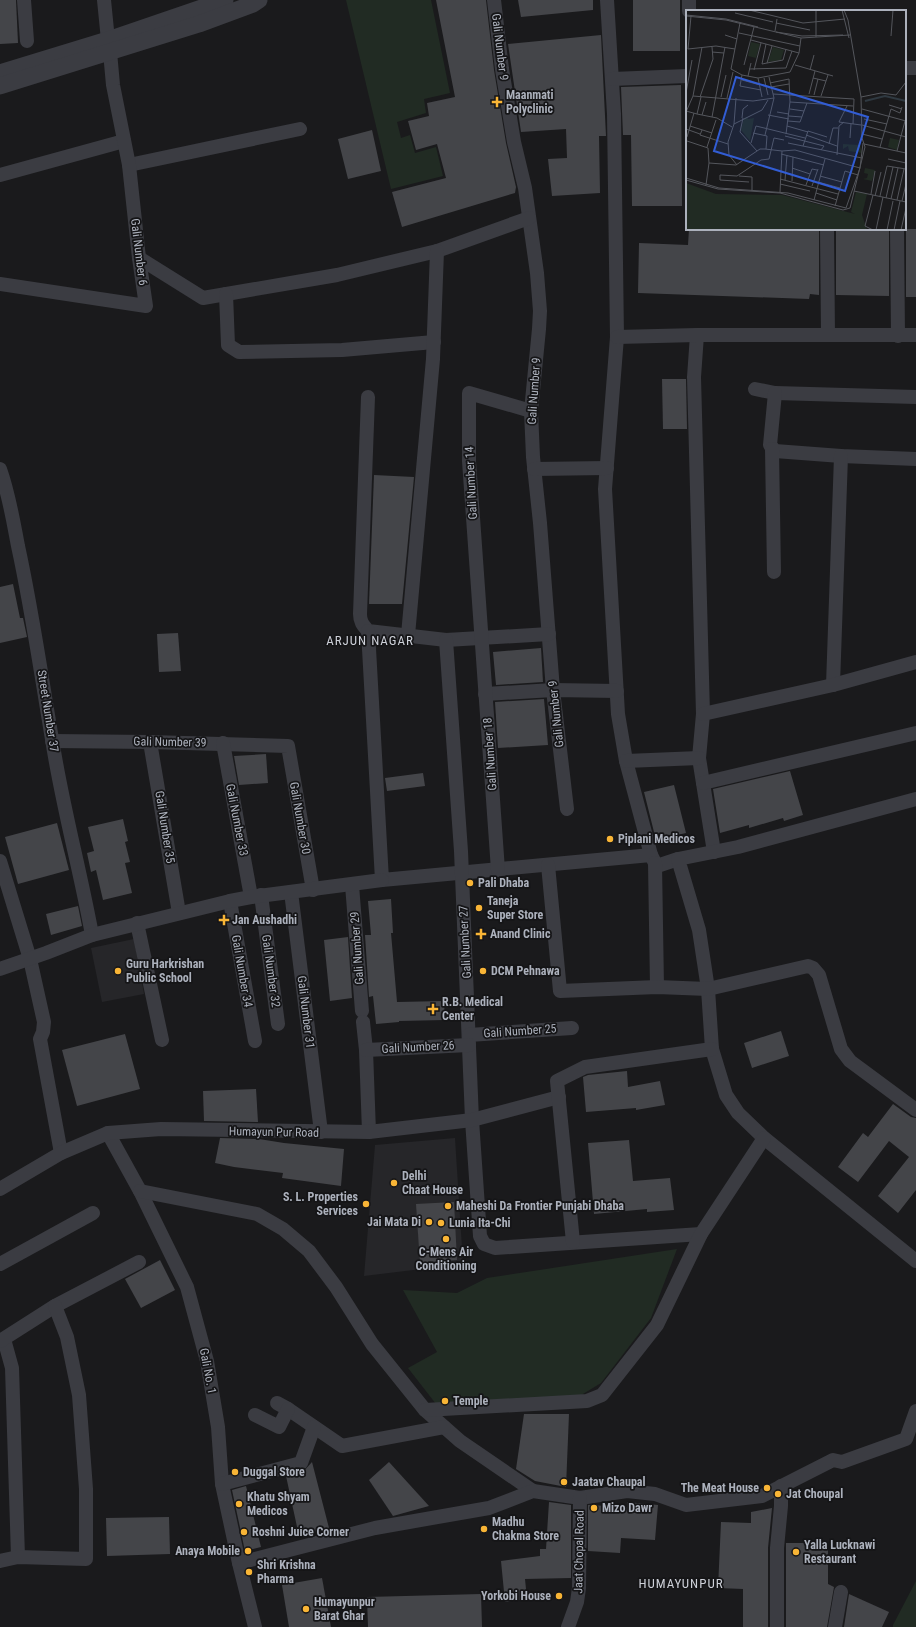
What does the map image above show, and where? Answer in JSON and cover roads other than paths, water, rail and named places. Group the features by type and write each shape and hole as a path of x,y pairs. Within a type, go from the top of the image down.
{"street":[{"path":"24,0 27,41"},
{"name":"Gali Number 6","path":"0,284 146,306 139,258 129,165 113,85 104,0"},
{"path":"0,86 109,46 208,3 225,0"},
{"path":"0,73 199,24 260,0"},
{"name":"Gali Number 9","path":"494,0 502,69 514,142 525,188 537,273 540,311 531,411 534,469 553,690 566,809"},
{"path":"607,0 612,79 617,337 605,489 618,714 626,761 653,859 658,987"},
{"path":"612,79 686,76"},
{"path":"129,165 300,129"},
{"path":"0,175 124,141"},
{"path":"139,258 203,298 337,275 437,251 529,218"},
{"path":"827,230 828,335"},
{"path":"897,230 898,336"},
{"path":"408,635 434,342 437,251"},
{"path":"226,294 228,346 239,352 342,350 434,342"},
{"path":"617,337 697,335 916,335"},
{"path":"697,335 694,377 703,714 699,758 714,852"},
{"path":"755,389 774,393 916,397"},
{"name":"Gali Number 14","path":"481,637 469,461 469,393 531,411"},
{"path":"774,393 770,445 772,449 774,572"},
{"path":"368,397 360,620 368,631 382,880"},
{"path":"772,449 777,452 916,459"},
{"path":"833,685 841,456"},
{"path":"534,469 607,468"},
{"name":"Street Number 37","path":"0,469 6,486 37,644 64,807 82,881 92,934"},
{"path":"368,631 446,640 549,634"},
{"name":"Gali Number 18","path":"481,637 498,870"},
{"name":"Gali Number 27","path":"446,640 462,873 472,1120 480,1236 484,1244 495,1248 573,1242"},
{"path":"703,714 833,685 916,662"},
{"path":"485,694 553,690 617,692"},
{"path":"703,783 916,733"},
{"name":"Gali Number 39","path":"52,741 223,743 288,746"},
{"name":"Gali Number 35","path":"150,742 179,913"},
{"name":"Gali Number 33","path":"223,743 256,896"},
{"name":"Gali Number 30","path":"288,746 313,890"},
{"path":"626,761 699,758"},
{"path":"0,969 30,959 92,934 256,896 313,890 382,880 548,865 653,859 660,865 738,847 916,799"},
{"path":"678,860 699,930 708,989 712,1049 726,1095 738,1113 764,1138 916,1261"},
{"path":"0,861 30,959 44,1022 43,1032 40,1039 61,1153"},
{"path":"548,865 560,990 658,987 708,989 808,966 813,968 819,975 841,1049 845,1055 850,1061 916,1110"},
{"name":"Gali Number 29","path":"352,885 362,1016"},
{"name":"Gali Number 31","path":"291,892 321,1132"},
{"name":"Gali Number 32","path":"256,896 278,1024"},
{"name":"Gali Number 34","path":"230,901 255,1041"},
{"path":"137,923 162,1040"},
{"name":"Gali Number 26","path":"362,1016 366,1050 369,1132"},
{"name":"Gali Number 25","path":"469,1040 572,1028"},
{"name":"Gali Number 26","path":"366,1050 469,1040"},
{"path":"701,1234 573,1242 557,1081 585,1067 712,1049"},
{"name":"Humayun Pur Road","path":"0,1189 61,1153 108,1133 161,1129 369,1132 472,1120 559,1097"},
{"name":"Gali No. 1","path":"108,1133 140,1191 186,1287 205,1354 218,1427 222,1484 255,1627"},
{"path":"425,1410 587,1401 602,1395 657,1325 701,1234 764,1138"},
{"path":"140,1191 257,1214 283,1229 309,1250 336,1287 372,1344 425,1410 460,1441 533,1491 580,1498 628,1491 655,1494 686,1505 762,1496 833,1460 842,1462 906,1439 916,1410"},
{"path":"0,1264 93,1213"},
{"path":"18,1557 12,1368 2,1340 56,1306 139,1262"},
{"path":"0,1561 18,1557 86,1559 86,1489 79,1395 67,1338 56,1306"},
{"path":"255,1415 279,1427 282,1406 342,1446 444,1427"},
{"path":"222,1484 301,1463 314,1427"},
{"path":"777,1627 777,1548 781,1506 781,1486"},
{"path":"239,1563 375,1528 489,1508 533,1491"},
{"name":"Jaat Chopal Road","path":"568,1627 577,1602 579,1588 580,1498"},
{"path":"835,1627 841,1592"}],"place":[{"name":"Maanmati Polyclinic","path":"497,102"},
{"name":"Piplani Medicos","path":"610,839"},
{"name":"Pali Dhaba","path":"470,883"},
{"name":"Taneja Super Store","path":"479,908"},
{"name":"Jan Aushadhi","path":"224,920"},
{"name":"Anand Clinic","path":"481,934"},
{"name":"Guru Harkrishan Public School","path":"118,971"},
{"name":"DCM Pehnawa","path":"483,971"},
{"name":"R.B. Medical Center","path":"433,1009"},
{"name":"Delhi Chaat House","path":"394,1183"},
{"name":"S. L. Properties Services","path":"366,1204"},
{"name":"Maheshi Da Frontier Punjabi Dhaba","path":"448,1206"},
{"name":"Jai Mata Di","path":"429,1222"},
{"name":"Lunia Ita-Chi","path":"441,1223"},
{"name":"C-Mens Air Conditioning","path":"446,1239"},
{"name":"Temple","path":"445,1401"},
{"name":"Duggal Store","path":"235,1472"},
{"name":"Jaatav Chaupal","path":"564,1482"},
{"name":"The Meat House","path":"767,1488"},
{"name":"Jat Choupal","path":"778,1494"},
{"name":"Khatu Shyam Medicos","path":"239,1504"},
{"name":"Mizo Dawr","path":"594,1508"},
{"name":"Madhu Chakma Store","path":"484,1529"},
{"name":"Roshni Juice Corner","path":"244,1532"},
{"name":"Anaya Mobile","path":"248,1551"},
{"name":"Yalla Lucknawi Restaurant","path":"796,1552"},
{"name":"Shri Krishna Pharma","path":"249,1572"},
{"name":"Yorkobi House","path":"559,1596"},
{"name":"Humayunpur Barat Ghar","path":"306,1609"}],"district":[{"name":"ARJUN NAGAR","path":"370,640"},
{"name":"HUMAYUNPUR","path":"681,1583"}]}
